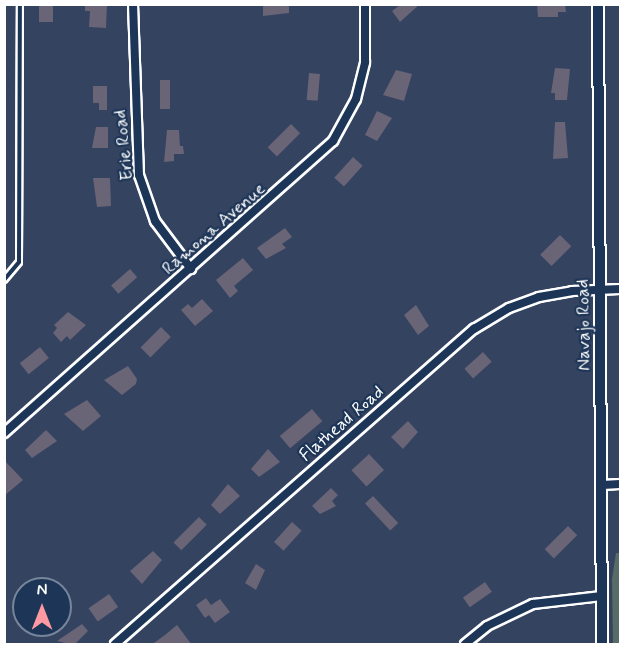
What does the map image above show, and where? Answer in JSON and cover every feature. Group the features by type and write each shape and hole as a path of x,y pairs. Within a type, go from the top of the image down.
{"main road":[{"name":"Navajo Road","path":"598,4 602,645"}],"street":[{"name":"Erie Road","path":"133,4 139,176 155,220 191,269"},
{"name":"Ramona Avenue","path":"4,433 333,141 356,99 365,62 365,4"},
{"name":"Flathead Road","path":"115,645 474,329 523,302 555,293 621,289"},
{"path":"602,484 621,484"},
{"path":"465,645 487,626 533,604 602,596"}],"lane":[{"path":"4,280 19,262 20,4"}],"green space":[{"path":"616,553 620,553 620,644 613,644 612,579"}],"building":[{"path":"39,4 53,4 53,22 39,22"},
{"path":"85,4 107,4 106,28 89,27 90,11 85,11"},
{"path":"263,4 289,4 289,13 263,16"},
{"path":"401,4 420,4 400,22 392,11"},
{"path":"537,4 565,4 566,12 558,12 558,17 538,17"},
{"path":"555,68 570,69 567,100 555,100 555,93 551,93"},
{"path":"396,70 412,74 404,101 383,95"},
{"path":"309,73 320,74 318,101 307,100"},
{"path":"160,80 170,80 170,109 160,109"},
{"path":"93,86 107,86 107,110 99,110 99,103 93,103"},
{"path":"377,111 392,118 377,141 365,135"},
{"path":"555,122 565,122 568,158 553,159"},
{"path":"291,124 300,133 277,157 268,147"},
{"path":"96,127 108,127 108,148 92,148"},
{"path":"167,130 179,130 180,146 183,146 184,154 174,154 174,161 164,162"},
{"path":"353,157 363,166 344,187 334,178"},
{"path":"93,178 110,178 111,206 97,207"},
{"path":"285,228 292,237 282,244 286,248 266,259 257,248"},
{"path":"560,235 571,246 552,266 540,255"},
{"path":"243,258 253,270 234,286 238,291 230,298 216,280"},
{"path":"130,269 137,277 118,294 111,285"},
{"path":"202,299 213,311 195,326 181,310 188,304 192,308"},
{"path":"416,305 429,326 418,335 404,315"},
{"path":"68,312 86,325 70,340 67,336 61,342 53,333 57,328 54,325"},
{"path":"161,327 171,337 150,357 140,348"},
{"path":"40,347 49,358 29,374 20,363"},
{"path":"483,352 492,362 473,378 464,369"},
{"path":"128,366 137,379 136,384 122,395 104,380"},
{"path":"87,400 101,416 83,431 64,414"},
{"path":"312,409 322,421 290,448 280,436"},
{"path":"408,421 418,432 403,449 391,437"},
{"path":"46,430 57,441 32,458 25,450"},
{"path":"268,449 280,462 259,477 251,469"},
{"path":"369,454 384,470 366,486 351,470"},
{"path":"4,460 23,480 4,496"},
{"path":"228,484 240,496 220,514 211,505"},
{"path":"331,488 338,495 332,501 336,506 320,514 312,506"},
{"path":"373,496 398,523 390,531 365,504"},
{"path":"199,517 207,525 181,550 174,542"},
{"path":"292,522 302,531 284,551 274,542"},
{"path":"568,526 577,535 554,559 545,549"},
{"path":"153,551 162,560 142,584 130,571"},
{"path":"256,564 265,570 256,590 245,583"},
{"path":"485,582 492,592 470,607 463,597"},
{"path":"109,594 118,607 98,621 89,608"},
{"path":"206,598 211,605 220,599 230,612 215,623 209,615 205,618 196,605"},
{"path":"82,624 88,631 74,645 57,641 63,637 72,637 72,631"},
{"path":"177,625 192,645 151,645 165,635"}]}
